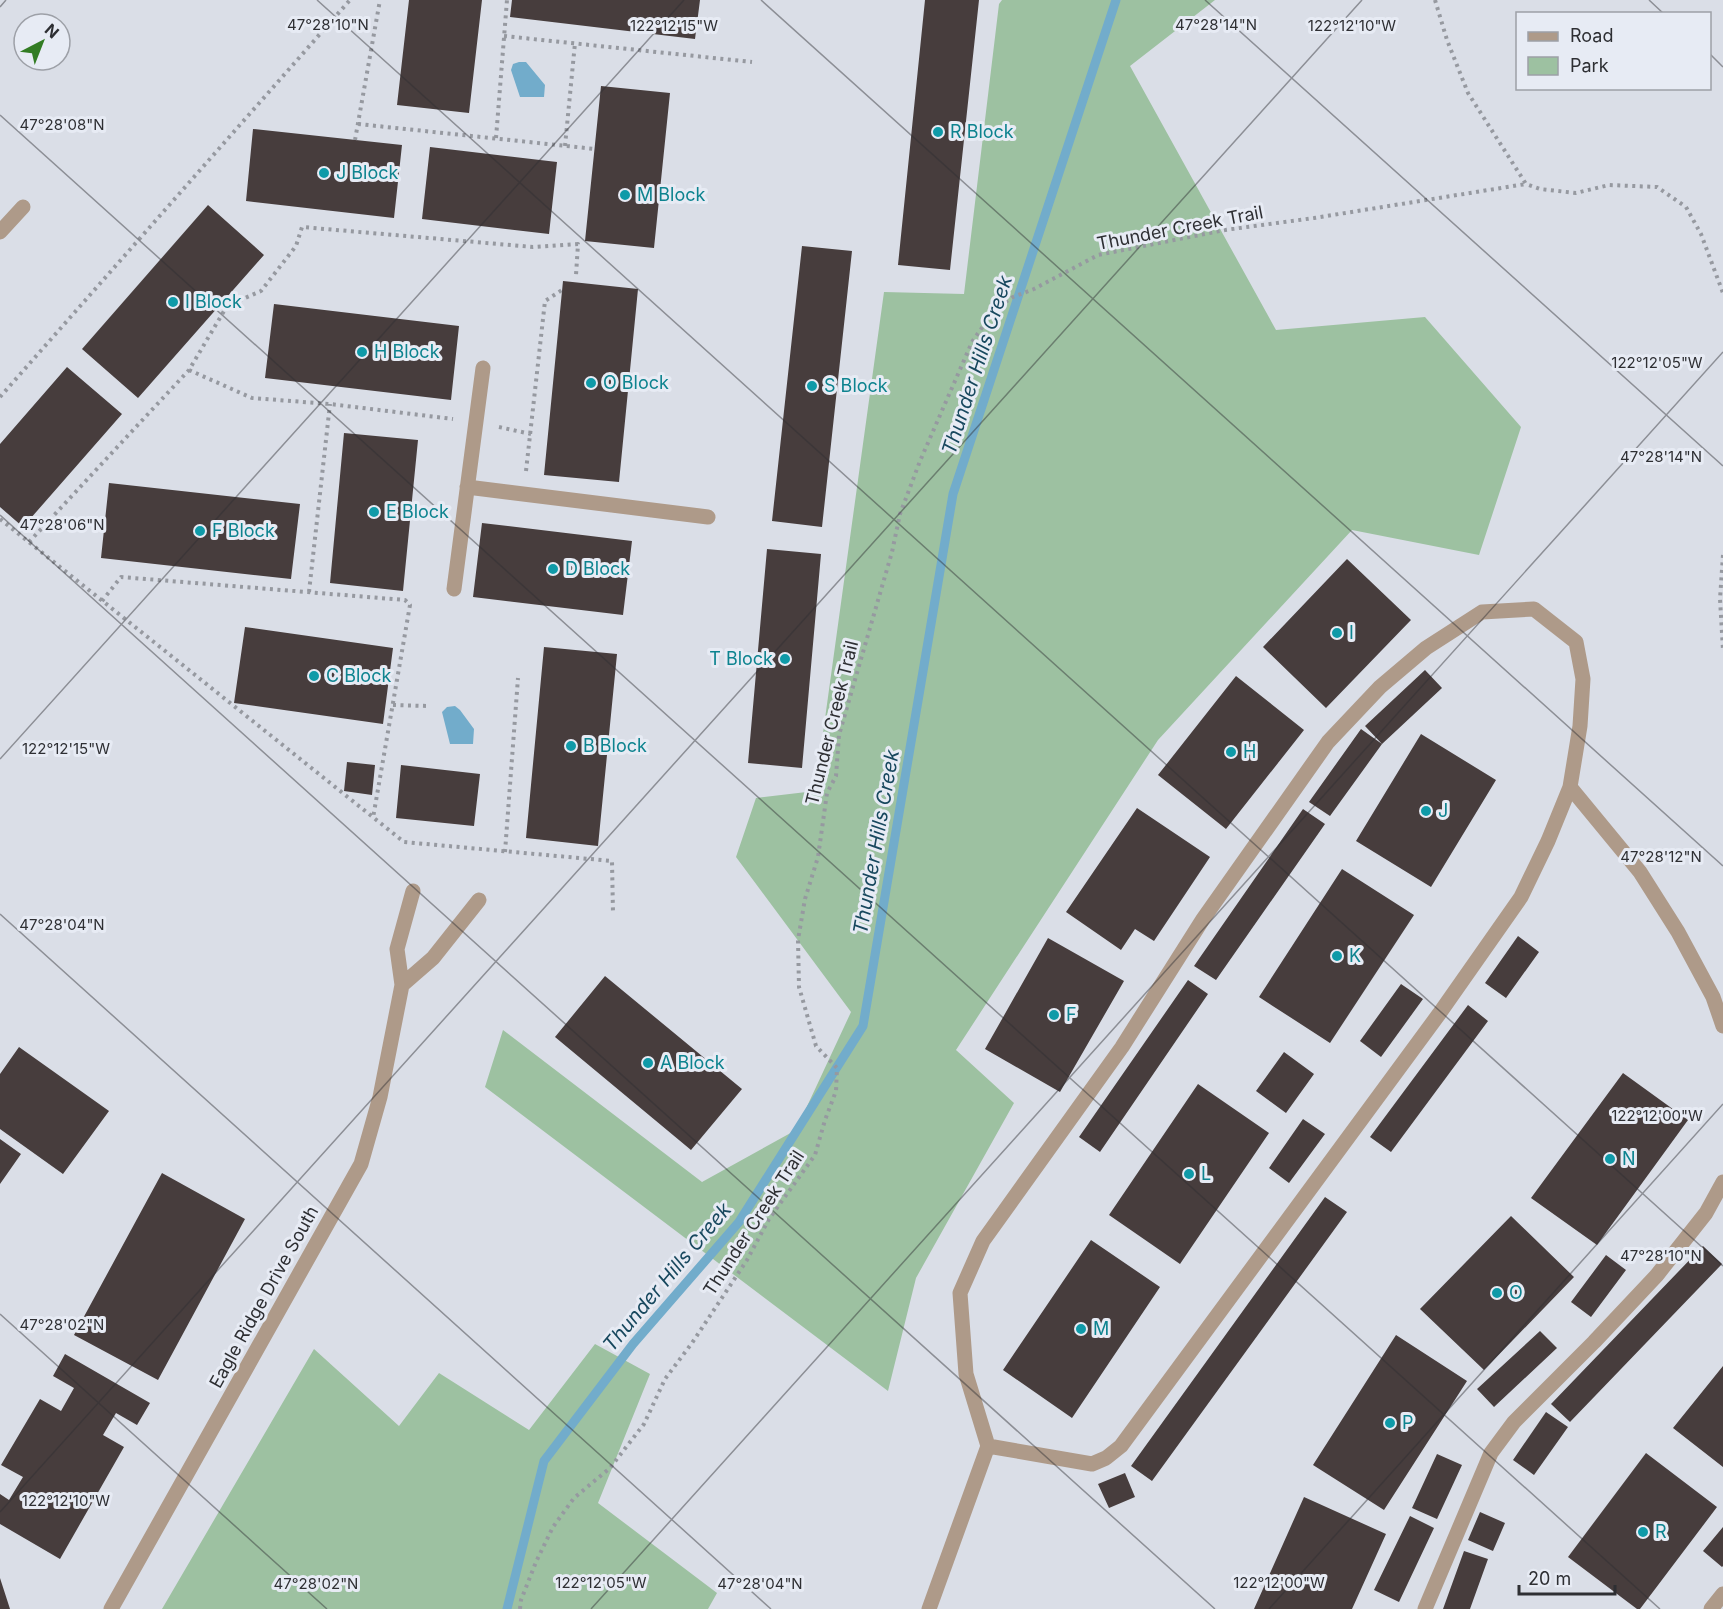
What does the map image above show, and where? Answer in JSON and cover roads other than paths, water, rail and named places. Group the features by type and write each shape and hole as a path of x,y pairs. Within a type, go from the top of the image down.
{"street":[{"path":"0,232 23,207"},
{"path":"454,589 483,368"},
{"path":"467,487 708,517"},
{"path":"929,1609 988,1446 966,1374 960,1293 983,1241 1122,1047 1203,919 1328,742 1380,687 1426,648 1444,636 1482,612 1534,609 1576,642 1583,680 1580,726 1570,787 1548,841 1521,897 1439,1014 1121,1446 1106,1458 1092,1464 988,1446"},
{"path":"1570,787 1640,872 1683,941 1713,997 1723,1026"},
{"name":"Eagle Ridge Drive South","path":"111,1609 361,1164 380,1097 402,985 397,949 413,891"},
{"path":"402,985 433,958 479,900"},
{"path":"1425,1609 1491,1453 1514,1422 1657,1275 1706,1213 1723,1182"},
{"path":"1711,1609 1723,1594"}],"water":[{"path":"526,62 545,85 544,97 520,97 511,70 513,64"},
{"path":"455,706 474,729 473,744 450,744 442,712 447,707"}],"waterway":[{"name":"Thunder Hills Creek","path":"507,1609 544,1461 633,1344 739,1222 863,1026 953,494 1116,0"}],"place":[{"name":"R Block","path":"938,132"},
{"name":"J Block","path":"324,173"},
{"name":"M Block","path":"625,195"},
{"name":"I Block","path":"173,302"},
{"name":"H Block","path":"362,352"},
{"name":"O Block","path":"591,383"},
{"name":"S Block","path":"812,386"},
{"name":"E Block","path":"374,512"},
{"name":"F Block","path":"200,531"},
{"name":"D Block","path":"553,569"},
{"name":"I","path":"1337,633"},
{"name":"T Block","path":"785,659"},
{"name":"C Block","path":"314,676"},
{"name":"B Block","path":"571,746"},
{"name":"H","path":"1231,752"},
{"name":"J","path":"1426,811"},
{"name":"K","path":"1337,956"},
{"name":"F","path":"1054,1015"},
{"name":"A Block","path":"648,1063"},
{"name":"N","path":"1610,1159"},
{"name":"L","path":"1189,1174"},
{"name":"O","path":"1497,1293"},
{"name":"M","path":"1081,1329"},
{"name":"P","path":"1390,1423"},
{"name":"R","path":"1643,1532"}]}
